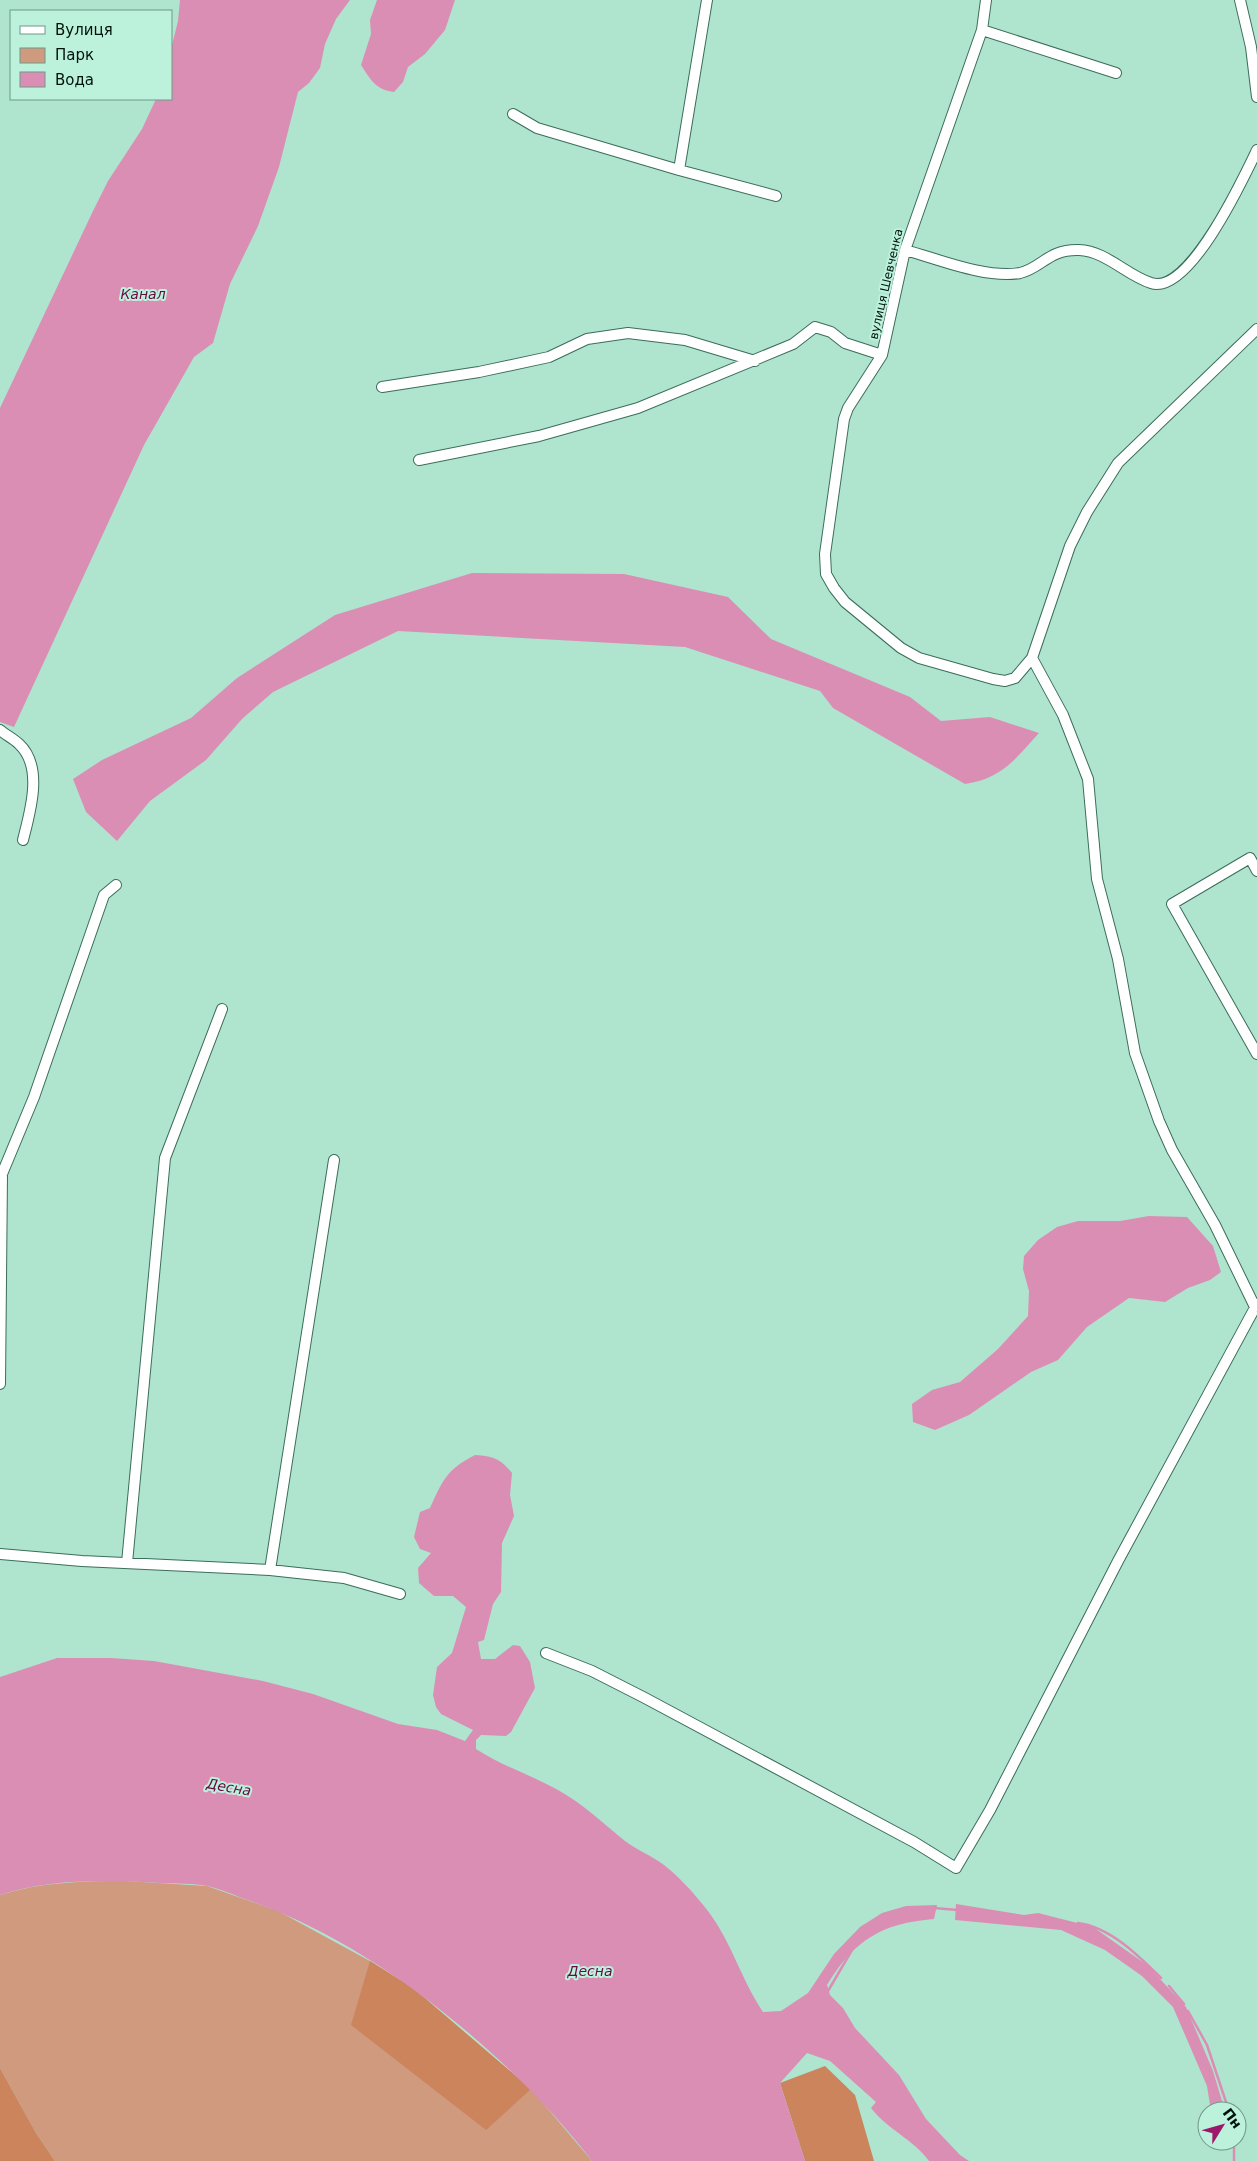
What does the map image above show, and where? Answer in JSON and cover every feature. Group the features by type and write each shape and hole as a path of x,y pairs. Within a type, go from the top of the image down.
{"street":[{"path":"679,170 707,0"},
{"name":"вулиця Шевченка","path":"986,0 982,30 905,250 882,355 848,408 844,419 825,554 826,574 845,602 901,648 919,658 950,668 1004,681 1015,678 1032,658"},
{"path":"1240,0 1251,47 1257,97"},
{"path":"982,30 1116,73"},
{"path":"513,114 537,128 679,170 776,196"},
{"path":"905,250 978,270 1001,273 1026,271 1048,256 1065,251 1080,250 1096,254 1149,283 1163,283 1182,270 1214,233 1228,210 1257,150"},
{"path":"419,460 539,436 638,408 793,344 815,327 831,332 845,343 882,355"},
{"path":"546,1653 592,1671 645,1698 914,1842 956,1868 990,1810 1118,1562 1256,1305 1158,1121 1135,1054 1118,959 1097,879 1088,779 1063,714 1032,658 1070,546 1086,512 1118,463 1257,329"},
{"path":"382,387 479,372 550,357 587,339 619,334 652,334 685,340 755,361"},
{"path":"0,730 20,744 30,761 33,786 23,840"},
{"path":"1257,871 1250,858 1172,904 1257,1054"},
{"path":"0,1384 2,1174 34,1097 104,895 116,885"},
{"path":"127,1563 165,1158 222,1008"},
{"path":"270,1570 334,1160"},
{"path":"0,1554 270,1570 344,1578 400,1594"}],"green space":[{"path":"125,1881 207,1886 278,1911 370,1961 413,1988 531,2089 592,2161 55,2161 36,2133 0,2068 0,1895 46,1885"}],"shaded area":[{"path":"370,1961 413,1988 531,2089 486,2130 351,2025"},
{"path":"825,2066 855,2095 874,2161 805,2161 780,2083"},
{"path":"0,2068 36,2133 55,2161 0,2161"}],"water":[{"name":"Канал","path":"180,0 350,0 336,19 325,44 320,68 309,83 298,92 279,167 258,226 230,284 213,343 194,357 144,445 14,727 0,722 0,408 108,181 142,129 156,100 172,100 172,45 178,21"},
{"path":"377,0 455,0 445,30 425,54 408,67 403,82 394,92 378,86 361,65 371,34 370,20"},
{"path":"472,573 624,574 728,597 771,639 910,697 941,721 990,717 1039,733 1015,759 999,772 965,784 833,708 820,691 685,647 398,631 273,692 242,719 206,760 150,801 117,841 86,812 73,779 102,760 191,718 237,678 335,615"},
{"path":"1149,1216 1187,1217 1213,1246 1221,1272 1210,1280 1188,1288 1165,1302 1129,1298 1087,1327 1058,1360 1031,1372 969,1415 935,1430 913,1422 912,1404 932,1390 960,1382 998,1349 1028,1316 1029,1291 1023,1269 1024,1256 1038,1240 1057,1227 1078,1221 1120,1221"},
{"name":"Десна","path":"475,1455 496,1459 504,1464 512,1473 510,1495 514,1516 502,1543 501,1592 493,1604 484,1640 478,1642 481,1659 495,1659 513,1645 520,1646 530,1662 535,1688 511,1732 506,1736 481,1735 476,1740 476,1749 567,1795 625,1841 675,1874 695,1895 713,1919 763,2012 781,2011 808,1993 834,1954 860,1927 882,1913 906,1906 937,1905 934,1919 916,1921 884,1930 859,1945 837,1969 827,1985 830,1995 843,2008 855,2028 899,2075 926,2119 960,2155 969,2161 929,2161 923,2153 878,2116 871,2108 876,2102 830,2061 807,2053 780,2083 805,2161 592,2161 559,2121 522,2082 438,2008 392,1974 345,1945 298,1920 223,1891 196,1884 120,1881 60,1883 20,1889 0,1895 0,1677 57,1658 111,1658 154,1661 263,1681 313,1694 398,1724 437,1730 465,1741 473,1730 441,1714 436,1707 433,1695 437,1667 452,1653 466,1607 453,1596 434,1596 419,1583 418,1568 431,1553 420,1549 414,1537 420,1512 430,1508 446,1477 465,1460"},
{"path":"956,1904 1024,1915 1038,1913 1093,1927 1147,1965 1186,2007 1213,2071 1222,2101 1209,2101 1207,2086 1173,2007 1142,1976 1105,1950 1061,1930 955,1920"}],"waterway":[{"path":"934,1908 958,1910"},
{"path":"1078,1923 1113,1936 1134,1952 1161,1978"},
{"path":"828,1991 852,1950"},
{"path":"1169,1986 1184,2004"},
{"path":"1188,2011 1207,2045 1226,2101"},
{"path":"1234,2151 1234,2161"}]}
